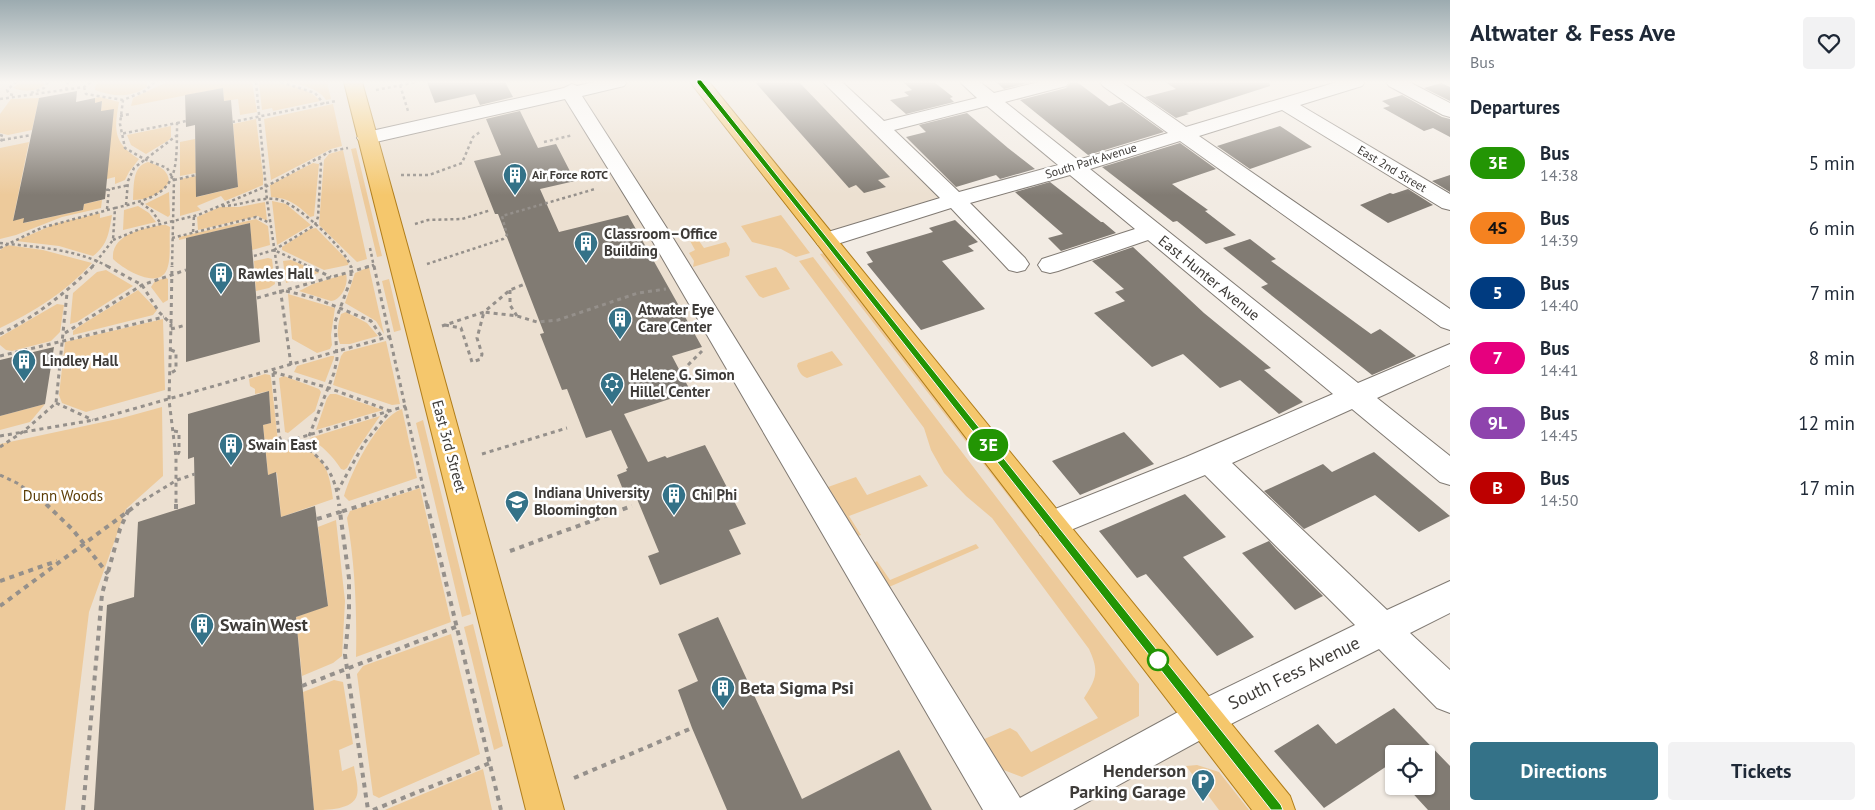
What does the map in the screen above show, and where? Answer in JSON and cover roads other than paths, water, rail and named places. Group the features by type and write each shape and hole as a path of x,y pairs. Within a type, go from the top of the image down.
{"main road":[{"name":"East 3rd Street","path":"357,120 359,147 545,810"},
{"path":"729,120 1276,810"}],"street":[{"path":"359,147 451,120"},
{"path":"587,120 656,230 1005,810"},
{"path":"871,120 955,200 1017,264"},
{"path":"880,128 913,120"},
{"name":"East Hunter Avenue","path":"1016,120 1450,473"},
{"path":"1163,120 1450,321"},
{"name":"South Park Avenue","path":"826,240 1229,120"},
{"name":"East 2nd Street","path":"1311,120 1450,203"},
{"path":"1050,265 1152,231"},
{"path":"1051,525 1209,460 1450,354"},
{"path":"1209,460 1450,695"},
{"name":"South Fess Avenue","path":"1034,810 1204,718 1450,596"}],"place":[{"name":"Air Force ROTC","path":"515,196"},
{"name":"Classroom–Office Building","path":"586,264"},
{"name":"Rawles Hall","path":"221,295"},
{"name":"Atwater Eye Care Center","path":"620,340"},
{"name":"Lindley Hall","path":"24,382"},
{"name":"Helene G. Simon Hillel Center","path":"612,405"},
{"name":"Swain East","path":"231,466"},
{"name":"Chi Phi","path":"674,516"},
{"name":"Indiana University Bloomington","path":"517,523"},
{"name":"Swain West","path":"202,646"},
{"name":"Beta Sigma Psi","path":"723,709"},
{"name":"Henderson Parking Garage","path":"1203,802"}],"park label":[{"name":"Dunn Woods","path":"63,496"}]}
